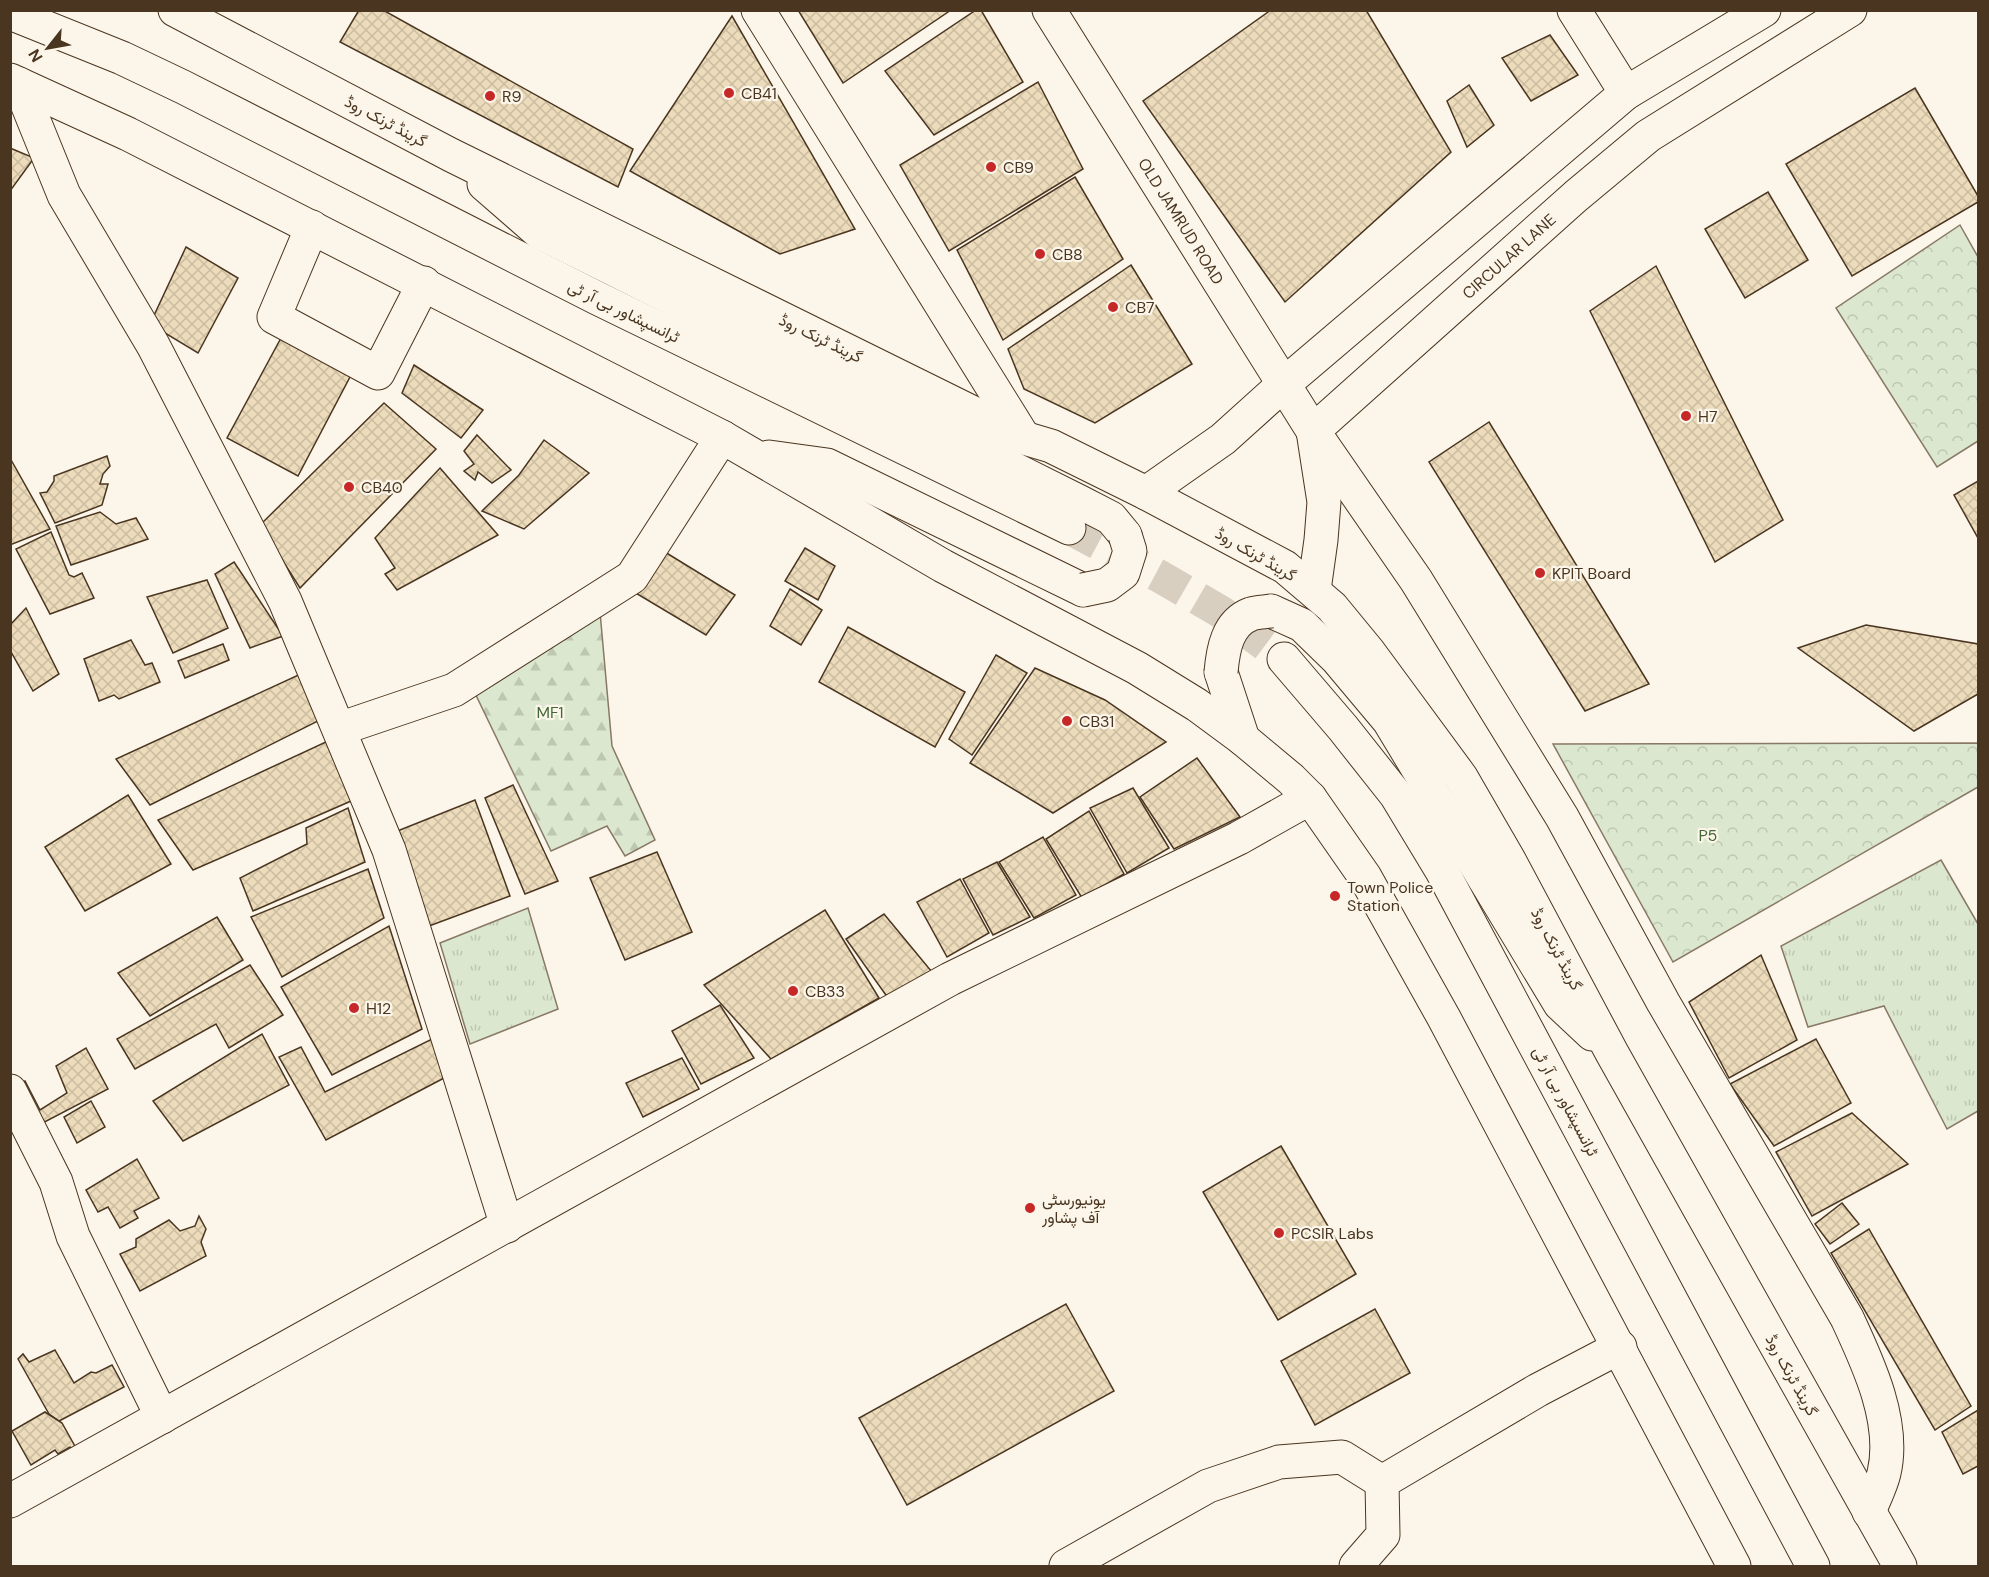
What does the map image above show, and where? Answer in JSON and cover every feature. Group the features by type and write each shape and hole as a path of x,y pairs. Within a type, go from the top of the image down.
{"main road":[{"name":"ٹرانسپشاور بی آر ٹی","path":"63,10 183,87"},
{"name":"گرینڈ ٹرنک روڈ","path":"176,10 451,155 1024,438 1050,446 1146,494 1285,567 1314,590 1332,607 1369,652 1461,777 1509,860 1612,1053 1900,1566"},
{"path":"758,10 1024,438"},
{"name":"OLD JAMRUD ROAD","path":"1049,10 1313,431 1416,580 1562,817 1663,1002 1847,1318 1872,1371 1886,1430 1884,1473 1869,1512"},
{"path":"1574,10 1626,93"},
{"path":"1146,494 1223,439 1284,384 1626,93 1764,10"},
{"name":"CIRCULAR LANE","path":"1313,431 1576,196 1648,136 1850,10"},
{"name":"ٹرانسپشاور بی آر ٹی","path":"10,13 122,58 183,87 597,298 1069,528"},
{"path":"15,82 128,134 722,436 944,566 1137,668 1197,705 1291,779 1310,798 1365,877 1444,1018 1734,1566"},
{"path":"15,82 63,195 153,345 285,601 388,850 507,1226"},
{"path":"451,155 539,232 1111,518 1125,535 1130,551 1123,573 1107,585 1083,590 827,465 755,455"},
{"path":"312,227 274,317 378,373 424,284"},
{"path":"1313,431 1324,502 1314,590"},
{"path":"339,729 454,690 632,576 722,436"},
{"path":"1243,739 1221,672 1223,650 1227,638 1241,620 1252,614 1271,611 1302,625 1336,659 1389,721 1560,1004 1612,1053"},
{"name":"ٹرانسپشاور بی آر ٹی","path":"1284,659 1396,795 1442,871 1813,1566"},
{"path":"10,1501 950,979 1239,838 1310,798"},
{"path":"10,1090 57,1182 73,1236 162,1417"},
{"path":"1382,1482 1538,1390 1620,1347"},
{"path":"1066,1566 1208,1486 1279,1462 1342,1457 1382,1482"},
{"path":"1356,1566 1383,1535 1382,1482"}],"green space":[{"path":"1960,225 1978,257 1978,441 1937,467 1836,308"},
{"name":"MF1","path":"600,612 612,746 655,840 625,856 607,826 551,851 473,689"},
{"name":"P5","path":"1978,743 1978,787 1673,962 1553,744"},
{"path":"1941,860 1978,924 1978,1111 1947,1129 1884,1006 1808,1027 1781,946"},
{"path":"528,908 558,1009 470,1044 440,943"}],"building":[{"name":"R9","path":"359,10 383,10 633,149 618,187 340,42"},
{"path":"798,10 951,10 843,83"},
{"path":"976,10 981,10 1023,82 934,135 885,71"},
{"path":"1271,10 1366,10 1451,152 1285,302 1143,101"},
{"name":"CB41","path":"732,16 855,229 780,254 630,171"},
{"path":"1550,35 1578,75 1531,101 1502,58"},
{"name":"CB9","path":"1038,82 1083,169 949,251 900,165"},
{"path":"1469,85 1494,125 1467,147 1447,101"},
{"path":"1915,88 1978,196 1978,202 1852,276 1786,164"},
{"path":"10,148 34,158 10,191"},
{"name":"CB8","path":"1075,177 1123,259 1003,340 957,250"},
{"path":"1768,192 1808,260 1745,298 1705,229"},
{"path":"186,247 238,278 198,353 150,324"},
{"name":"CB7","path":"1131,265 1192,364 1095,423 1024,389 1008,349"},
{"name":"H7","path":"1656,266 1783,520 1715,562 1590,311"},
{"path":"281,338 351,375 298,476 227,438"},
{"path":"414,365 483,410 461,438 402,393"},
{"name":"CB40","path":"384,403 436,449 300,588 260,525"},
{"name":"KPIT Board","path":"1489,422 1649,684 1585,711 1429,462"},
{"path":"477,435 511,470 492,483 478,472 475,480 464,471 474,464 464,451"},
{"path":"544,440 589,473 524,529 482,511 519,475"},
{"path":"107,456 110,466 103,474 100,484 108,484 102,505 55,523 40,493 47,492 54,481 54,476"},
{"path":"10,458 50,529 10,545"},
{"path":"440,468 498,535 397,590 385,574 395,568 375,538"},
{"path":"1978,481 1978,538 1954,495"},
{"path":"100,512 116,524 136,518 148,539 71,565 56,526"},
{"path":"51,532 69,575 74,577 82,573 94,598 50,614 16,549"},
{"path":"805,548 835,566 818,600 785,581"},
{"path":"660,549 735,595 706,635 629,589"},
{"path":"234,562 283,636 250,648 215,574"},
{"path":"207,580 228,628 173,653 147,597"},
{"path":"790,589 822,610 801,645 770,626"},
{"path":"26,608 59,674 33,691 10,650 10,625"},
{"path":"1866,625 1978,644 1978,694 1914,731 1798,648"},
{"path":"848,627 965,692 935,747 819,682"},
{"path":"131,640 145,665 152,663 160,682 119,699 114,695 99,701 84,659"},
{"path":"223,644 229,660 185,678 178,661"},
{"path":"996,655 1027,673 972,755 949,739"},
{"name":"CB31","path":"1035,668 1105,700 1166,742 1053,813 970,763"},
{"path":"305,672 326,717 150,805 116,759"},
{"path":"328,741 351,801 193,870 158,820"},
{"path":"1197,758 1240,817 1174,849 1140,797"},
{"path":"513,785 558,881 525,894 485,798"},
{"path":"1133,788 1169,848 1127,873 1090,808"},
{"path":"128,795 171,864 85,911 45,847"},
{"path":"475,800 510,896 429,926 395,832"},
{"path":"348,808 365,862 253,911 240,878 307,844 306,828"},
{"path":"1089,811 1124,874 1082,898 1046,839"},
{"path":"1043,837 1076,895 1034,918 999,862"},
{"path":"657,852 692,932 625,960 590,878"},
{"path":"997,862 1030,917 993,935 963,879"},
{"path":"368,869 384,918 282,977 251,917"},
{"path":"960,879 989,933 947,957 917,902"},
{"name":"CB33","path":"825,910 879,998 771,1059 704,985"},
{"path":"884,914 932,972 888,998 846,939"},
{"path":"217,917 243,960 150,1016 118,973"},
{"name":"H12","path":"389,926 422,1029 332,1075 281,987"},
{"path":"1761,955 1797,1040 1729,1078 1689,1002"},
{"path":"250,965 283,1015 229,1048 216,1024 135,1069 117,1039"},
{"path":"720,1005 754,1058 701,1084 672,1031"},
{"path":"262,1034 289,1085 183,1141 153,1101"},
{"path":"434,1038 444,1078 326,1140 279,1057 301,1047 325,1092"},
{"path":"1816,1039 1851,1103 1774,1146 1730,1084"},
{"path":"86,1048 108,1089 33,1128 11,1088 25,1081 40,1110 67,1093 56,1066"},
{"path":"682,1058 699,1089 643,1117 626,1083"},
{"path":"91,1101 105,1127 77,1143 64,1117"},
{"path":"1852,1113 1908,1164 1812,1216 1776,1152"},
{"name":"PCSIR Labs","path":"1281,1146 1356,1274 1278,1320 1203,1192"},
{"path":"137,1159 159,1198 134,1211 138,1218 120,1228 108,1207 98,1212 86,1190"},
{"path":"1842,1203 1859,1224 1830,1244 1815,1224"},
{"path":"199,1216 206,1229 201,1242 206,1256 140,1291 120,1254 136,1247 136,1239 169,1220 180,1231 195,1226"},
{"path":"1869,1229 1971,1406 1935,1430 1831,1253"},
{"path":"1066,1304 1114,1391 907,1505 859,1418"},
{"path":"1375,1309 1410,1373 1315,1425 1281,1361"},
{"path":"55,1350 74,1383 91,1372 96,1373 112,1365 124,1387 59,1421 49,1414 18,1359 23,1354 29,1362"},
{"path":"1978,1410 1978,1466 1963,1474 1942,1432"},
{"path":"45,1412 62,1423 76,1448 72,1451 70,1447 58,1454 55,1450 31,1465 12,1431"}],"tunnel":[{"path":"1069,528 1221,612 1284,659"}],"place":[{"name":"CB41","path":"729,93"},
{"name":"R9","path":"490,96"},
{"name":"CB9","path":"991,167"},
{"name":"CB8","path":"1040,254"},
{"name":"CB7","path":"1113,307"},
{"name":"H7","path":"1686,416"},
{"name":"CB40","path":"349,487"},
{"name":"KPIT Board","path":"1540,573"},
{"name":"CB31","path":"1067,721"},
{"name":"Town Police Station","path":"1335,896"},
{"name":"CB33","path":"793,991"},
{"name":"H12","path":"354,1008"},
{"name":"یونیورسٹی آف پشاور","path":"1030,1208"},
{"name":"PCSIR Labs","path":"1279,1233"}]}
